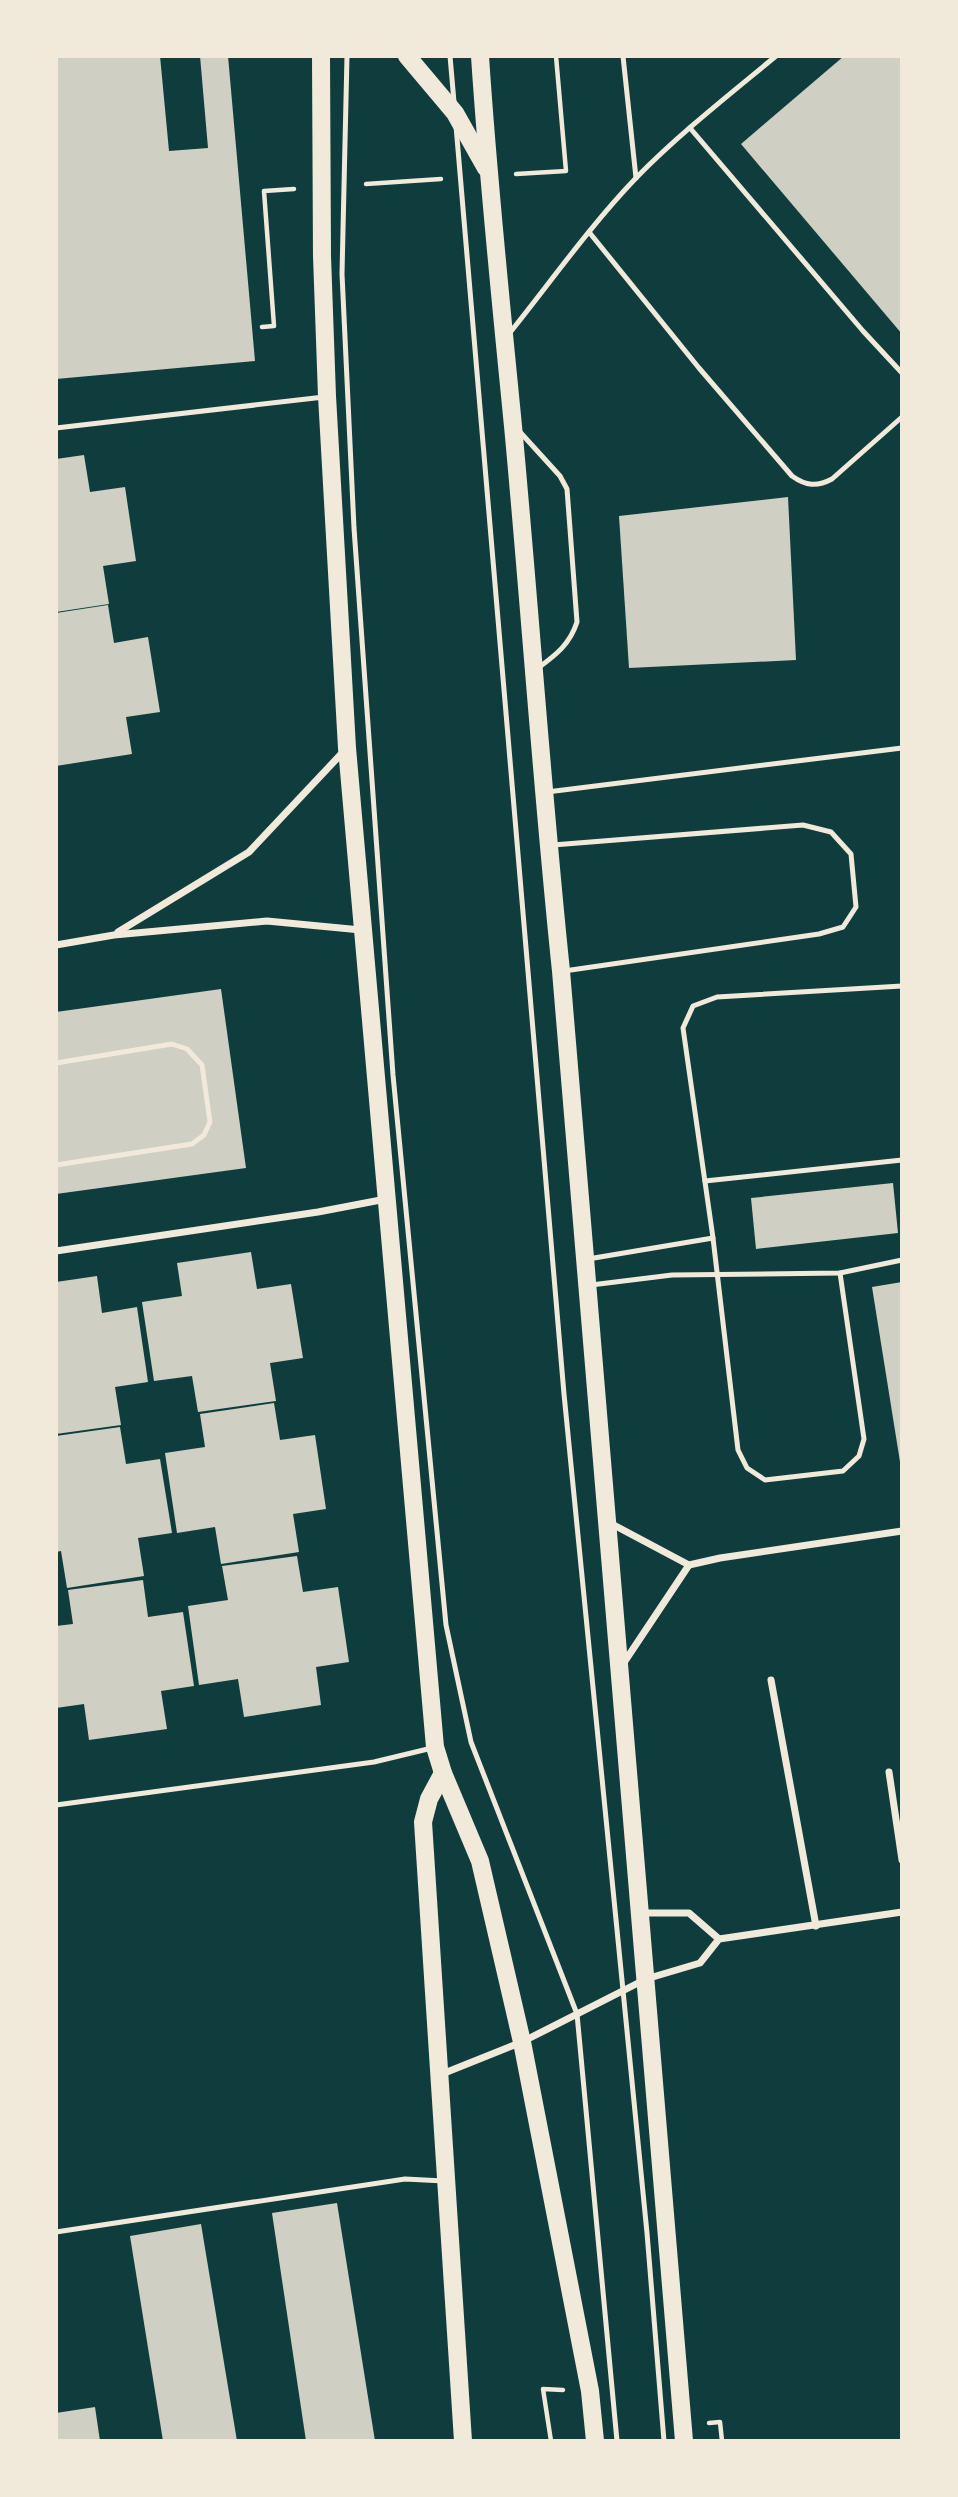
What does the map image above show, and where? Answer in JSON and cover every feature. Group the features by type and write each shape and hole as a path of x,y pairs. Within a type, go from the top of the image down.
{"main road":[{"path":"321,56 322,256 327,397 347,748 435,1747 443,1773 480,1861 522,2042 590,2391 595,2441"},
{"path":"407,56 455,113 487,171"},
{"path":"480,56 487,171 505,339 561,971 684,2441"},
{"path":"443,1773 429,1799 423,1822 463,2441"}],"street":[{"path":"114,935 249,852 347,748"},
{"path":"56,945 114,935 267,921 364,930"},
{"path":"56,1251 318,1212 386,1199"},
{"path":"606,1521 689,1565 902,1531"},
{"path":"620,1669 689,1565"},
{"path":"771,1680 816,1926"},
{"path":"889,1772 902,1860"},
{"path":"438,2076 522,2042 646,1979 700,1963 719,1939 902,1912"},
{"path":"640,1913 689,1913 719,1939"}],"lane":[{"path":"346,56 342,274 354,527 393,1075 446,1625 471,1742 577,2014 617,2441"},
{"path":"450,56 564,1394 664,2441"},
{"path":"623,56 636,178"},
{"path":"505,339 589,232 636,178 690,128 776,56"},
{"path":"690,128 902,373"},
{"path":"589,232 752,430 792,476 802,483 822,484 832,479 902,416"},
{"path":"56,428 327,397"},
{"path":"512,424 560,476 567,489 577,622 573,636 563,649 533,672"},
{"path":"544,793 902,748"},
{"path":"548,845 803,825 831,832 851,854 856,908 843,927 819,934 561,971"},
{"path":"839,1272 864,1440 859,1456 843,1471 765,1480 747,1468 738,1450 718,1273 683,1028 693,1006 717,997 902,986"},
{"path":"56,1062 172,1044 187,1049 202,1065 210,1122 204,1135 192,1144 56,1165"},
{"path":"705,1181 902,1160"},
{"path":"585,1259 713,1238"},
{"path":"587,1285 672,1275 839,1272 902,1260"},
{"path":"56,1805 374,1762 435,1747"},
{"path":"56,2232 405,2179 446,2181"}],"path":[{"path":"511,174 566,171 556,56"},
{"path":"360,184 442,179"},
{"path":"262,327 274,326 264,191 306,188"},
{"path":"551,2441 543,2389 590,2391"}],"building":[{"path":"56,56 160,56 169,151 208,148 200,56 228,56 255,361 56,379"},
{"path":"844,56 902,56 902,334 741,144"},
{"path":"84,455 90,492 125,487 136,561 103,566 109,604 56,612 56,459"},
{"path":"788,497 796,660 629,668 619,516"},
{"path":"108,605 114,643 148,637 160,712 126,717 132,754 56,766 56,613"},
{"path":"221,989 246,1168 56,1194 56,1012"},
{"path":"893,1183 898,1233 756,1249 751,1198"},
{"path":"251,1252 257,1289 291,1284 303,1358 270,1363 276,1401 198,1412 192,1376 154,1381 142,1302 182,1296 177,1263"},
{"path":"97,1276 102,1313 137,1307 148,1382 115,1387 121,1425 56,1434 56,1282"},
{"path":"902,1282 902,1468 901,1468 872,1287"},
{"path":"274,1403 280,1440 315,1435 326,1509 293,1514 299,1552 221,1564 215,1527 177,1533 165,1453 205,1447 200,1414"},
{"path":"120,1427 126,1464 160,1459 172,1533 138,1538 144,1576 67,1588 61,1551 56,1552 56,1436"},
{"path":"297,1556 303,1592 338,1587 349,1662 316,1667 321,1705 244,1717 238,1679 199,1685 188,1606 228,1600 222,1566"},
{"path":"143,1580 148,1617 183,1612 194,1686 161,1691 167,1729 89,1740 84,1704 56,1708 56,1626 73,1624 68,1590"},
{"path":"337,2203 375,2441 306,2441 272,2213"},
{"path":"201,2224 237,2441 163,2441 130,2236"},
{"path":"95,2407 100,2441 56,2441 56,2413"}]}
